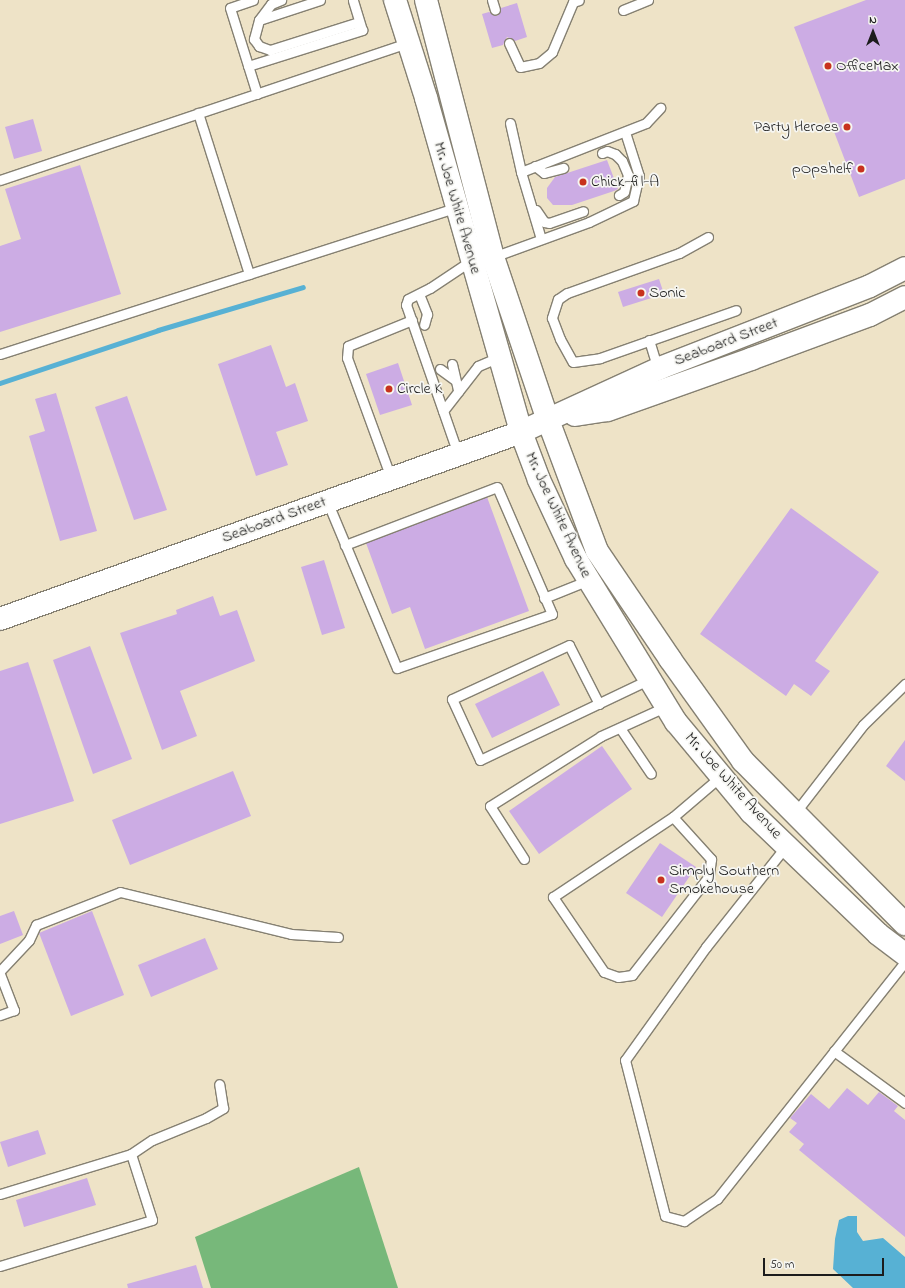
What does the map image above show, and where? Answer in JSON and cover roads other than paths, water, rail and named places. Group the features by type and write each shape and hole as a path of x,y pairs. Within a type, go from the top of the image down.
{"main road":[{"name":"Mr. Joe White Avenue","path":"395,0 457,207 500,356 520,432 539,480 588,580 676,722 751,812 878,934 905,954"},
{"name":"Mr. Joe White Avenue","path":"426,0 494,257 548,420 597,551 670,659 743,761 905,924"},
{"name":"Seaboard Street","path":"0,618 520,432 660,368 870,286 905,268"},
{"name":"Seaboard Street","path":"548,420 608,410 870,315 905,297"}],"lane":[{"path":"253,0 230,8 257,94"},
{"path":"281,0 270,4 259,20 254,38 259,46 270,50 359,22"},
{"path":"259,20 320,0"},
{"path":"248,66 362,30 353,0"},
{"path":"492,0 495,10"},
{"path":"509,43 520,67 539,63 552,52 573,2 579,0"},
{"path":"623,10 648,0"},
{"path":"0,180 408,43"},
{"path":"520,172 646,123 660,108"},
{"path":"198,114 249,274"},
{"path":"510,123 520,172 541,239"},
{"path":"494,257 589,222 633,201 639,176 625,132"},
{"path":"602,153 607,152 615,154 622,161 628,175 624,192 619,195"},
{"path":"535,166 544,173 563,168"},
{"path":"526,191 544,222 549,223 583,211"},
{"path":"0,354 457,207"},
{"path":"708,237 679,253 568,293 558,299 552,318 560,339 573,362 600,358 736,310"},
{"path":"458,454 406,304 408,299 419,294 472,260"},
{"path":"419,294 427,314 435,321"},
{"path":"424,325 427,314"},
{"path":"392,478 346,358 348,346 412,320"},
{"path":"649,340 656,363 660,368"},
{"path":"443,411 478,366 500,356"},
{"path":"452,364 454,379 458,391"},
{"path":"440,369 454,379"},
{"path":"327,501 345,545 397,668 552,614 497,487 345,545"},
{"path":"544,598 588,580"},
{"path":"599,704 569,645 452,699 480,760 599,704 650,679"},
{"path":"795,814 863,725 905,684"},
{"path":"524,859 490,806 601,736 667,706"},
{"path":"620,728 651,774"},
{"path":"673,818 711,859 709,876 632,975 618,977 604,972 553,897 673,818 721,776"},
{"path":"786,846 706,947 657,1018 624,1060 665,1216 684,1221 717,1198 905,962"},
{"path":"0,1015 14,1010 0,972 29,940 36,924 120,892 291,934 338,937"},
{"path":"834,1051 905,1103"},
{"path":"0,1194 131,1154 152,1140 206,1118 223,1108 219,1084"},
{"path":"0,1266 152,1220 131,1154"}],"water":[{"path":"848,1216 857,1216 857,1232 863,1241 883,1238 905,1257 905,1288 853,1288 833,1269 835,1239 839,1220"}],"waterway":[{"path":"0,383 158,330 303,287"}],"place":[{"name":"OfficeMax","path":"828,66"},
{"name":"Party Heroes","path":"847,127"},
{"name":"pOpshelf","path":"861,169"},
{"name":"Chick-fil-A","path":"583,182"},
{"name":"Sonic","path":"641,293"},
{"name":"Circle K","path":"389,389"},
{"name":"Simply Southern Smokehouse","path":"661,880"}]}
